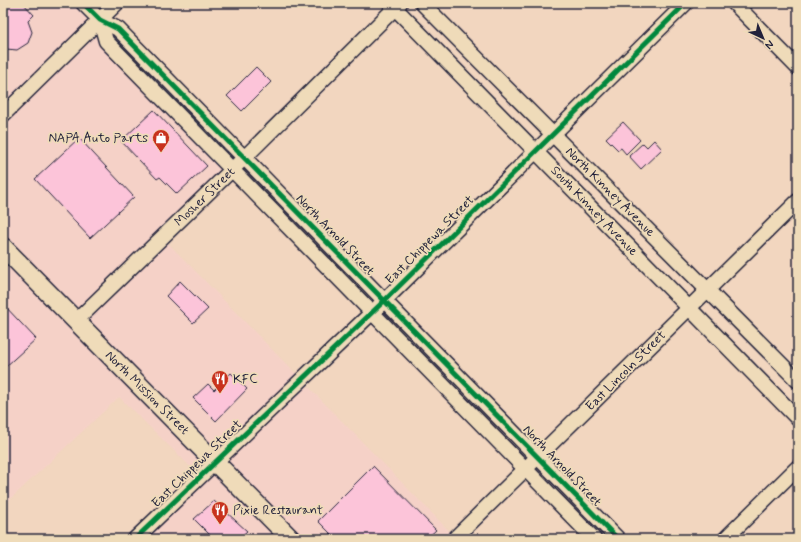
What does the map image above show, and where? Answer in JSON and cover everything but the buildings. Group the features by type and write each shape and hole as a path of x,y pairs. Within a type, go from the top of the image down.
{"main road":[{"name":"North Mission Street","path":"3,247 291,539"}],"street":[{"path":"84,3 100,20 106,41 594,539"},
{"path":"3,115 117,3"},
{"name":"North Kinney Avenue","path":"422,3 798,381"},
{"name":"East Chippewa Street","path":"135,539 384,301 686,3"},
{"path":"734,3 798,68"},
{"name":"South Kinney Avenue","path":"395,5 798,418"},
{"name":"Mosher Street","path":"76,322 232,170 395,5"},
{"name":"North Arnold Street","path":"100,20 118,29 618,539"},
{"name":"East Lincoln Street","path":"454,539 798,201"},
{"path":"725,539 798,467"}],"shaded area":[{"path":"3,3 83,3 232,170 163,238 457,539 135,539 200,476 119,397 3,506"}],"cycle path":[{"path":"83,3 100,20 118,29 618,539"},
{"path":"135,539 384,301 686,3"}],"place":[{"name":"NAPA Auto Parts","path":"161,153"},
{"name":"KFC","path":"220,394"},
{"name":"Pixie Restaurant","path":"220,525"}]}
